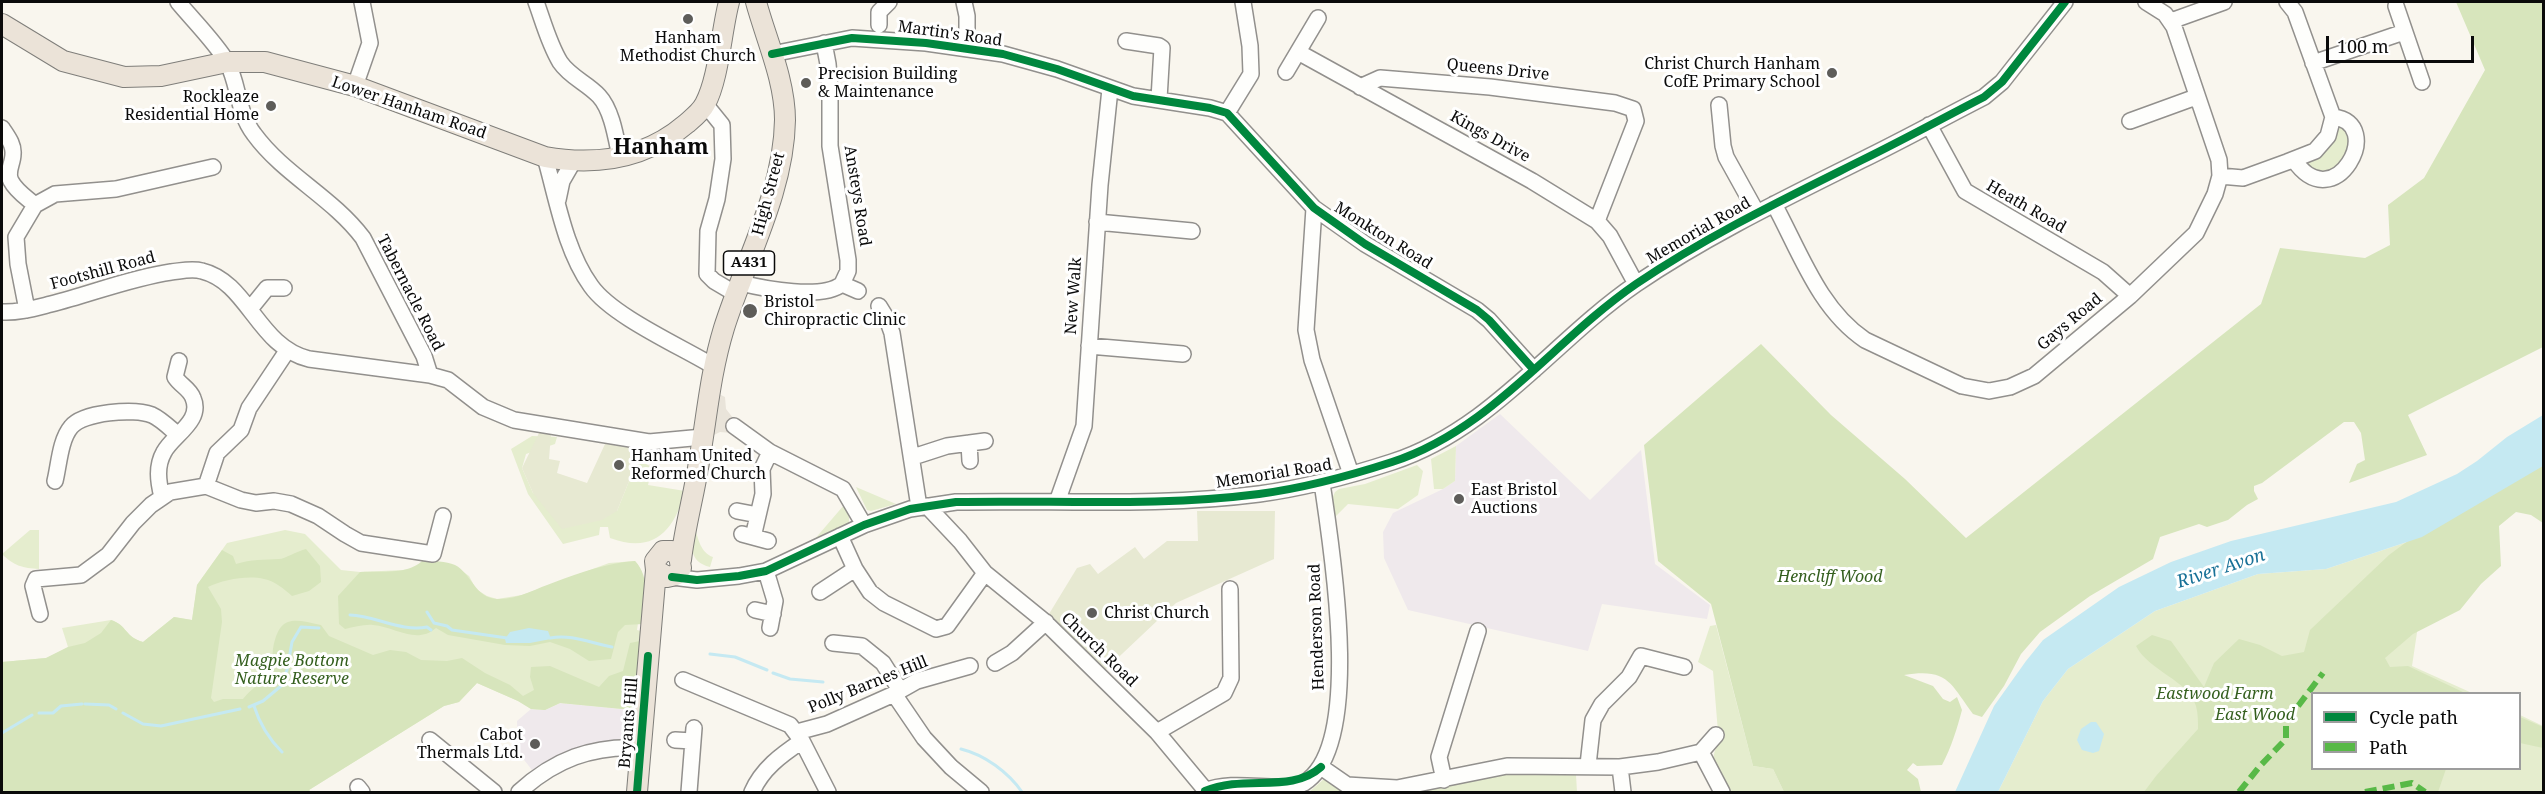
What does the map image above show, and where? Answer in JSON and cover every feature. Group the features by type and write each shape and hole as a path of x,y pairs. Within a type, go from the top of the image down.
{"main road":[{"path":"705,105 712,87 731,2"},
{"name":"High Street","path":"671,566 685,524 703,437 713,366 770,202 784,135 782,96 756,2"},
{"name":"Lower Hanham Road","path":"2,24 63,61 124,77 161,76 227,62 265,62 355,86 544,157 573,162 620,157 647,149 676,133 705,105"},
{"name":"Bryants Hill","path":"637,792 651,628 671,566"}],"street":[{"path":"178,2 227,62"},
{"path":"355,86 370,43 363,2"},
{"path":"536,2 559,61 568,73 598,95 602,101 613,129 620,157"},
{"path":"879,25 879,12 889,2"},
{"path":"964,2 967,16 967,48"},
{"path":"1227,114 1251,74 1250,46 1243,2"},
{"name":"Memorial Road","path":"671,566 714,577 739,576 766,571 864,525 923,506 956,502 1210,498 1259,494 1322,483 1395,461 1446,437 1492,408 1591,320 1636,284 1714,235 1983,97 2002,82 2066,2"},
{"path":"2146,2 2165,14 2171,21 2219,160 2220,176 2243,178 2315,150 2328,136 2333,117 2295,12 2287,2"},
{"path":"2171,21 2224,2"},
{"path":"2396,6 2422,82"},
{"path":"1286,72 1318,18"},
{"path":"2313,63 2404,32"},
{"name":"Martin's Road","path":"772,54 852,38 967,48 1003,54 1057,69 1133,96 1159,99 1227,114"},
{"path":"1126,41 1159,46 1162,51 1159,99"},
{"name":"Ansteys Road","path":"824,43 830,91 830,147 849,260 848,271 842,284"},
{"name":"Kings Drive","path":"1298,52 1532,181 1597,221 1610,236 1636,284"},
{"name":"Tabernacle Road","path":"227,62 240,106 254,134 277,160 338,210 363,238 424,356 430,375 448,380 483,407 514,420 649,442 703,437"},
{"name":"Queens Drive","path":"1360,87 1380,78 1490,87 1593,99 1633,109 1636,121 1597,221"},
{"name":"New Walk","path":"1057,502 1082,433 1097,222 1110,89"},
{"path":"2130,121 2196,97"},
{"path":"705,105 722,125 723,159 717,199 708,231 707,274 714,281 739,289 762,288 821,292 832,290 842,284 858,291"},
{"path":"1719,105 1726,157 1757,213"},
{"name":"Monkton Road","path":"1227,114 1314,208 1365,244 1477,310 1489,320 1534,370"},
{"path":"2294,160 2302,171 2313,178 2325,178 2338,174 2348,166 2354,156 2355,133 2349,123 2341,118 2333,117"},
{"name":"Heath Road","path":"1929,125 1965,191 2103,272 2130,296"},
{"path":"2,128 14,152 9,170 10,180 35,205"},
{"path":"544,157 574,253 591,286 615,309 713,366"},
{"path":"558,203 562,181 573,162"},
{"path":"27,310 18,264 16,237 35,205 55,194 116,189 206,173"},
{"name":"Gays Road","path":"1774,204 1823,298 1841,322 1865,340 1962,386 1989,391 2010,387 2034,376 2130,296 2196,233 2215,194 2220,176"},
{"path":"1314,208 1306,330 1312,360 1351,474"},
{"path":"1097,222 1192,231"},
{"name":"Footshill Road","path":"2,312 27,310 148,275 195,269 217,277 250,309 276,343 287,351 309,359 430,375"},
{"path":"250,309 267,288 284,288"},
{"path":"879,306 890,326 923,506"},
{"path":"1089,346 1183,354"},
{"path":"206,486 217,453 241,430 249,408 287,351"},
{"path":"162,497 159,462 164,451 187,425 195,407 192,395 175,377 179,361"},
{"path":"55,481 70,428 81,419 98,414 151,415 178,435"},
{"path":"734,426 770,452 843,489 864,525"},
{"path":"913,457 947,446 986,441"},
{"path":"969,443 970,461"},
{"path":"754,537 763,494 762,469 770,452"},
{"name":"Henderson Road","path":"1322,483 1337,603 1340,670 1335,734 1322,767"},
{"path":"41,617 33,586 36,579 81,575 94,567 108,555 142,512 170,492 206,486 241,500 291,504 318,516 361,543 440,555 446,524"},
{"name":"Church Road","path":"956,502 955,525 960,541"},
{"name":"Church Road","path":"923,506 960,541 985,573 1046,622 1157,732 1206,792"},
{"path":"736,511 758,515"},
{"path":"840,536 855,569 870,592 884,603 936,629 947,627 985,573"},
{"path":"820,592 855,569"},
{"path":"755,610 772,621 775,601 766,571"},
{"path":"1157,732 1224,693 1228,687 1231,678 1223,608 1230,589"},
{"path":"995,663 1012,653 1046,622"},
{"path":"1444,780 1439,757 1478,631"},
{"path":"833,643 862,646 883,663 924,738 951,767 981,792"},
{"path":"1588,765 1593,720 1602,704 1629,677 1641,656 1684,667"},
{"name":"Polly Barnes Hill","path":"752,792 758,780 799,737 917,681 970,666"},
{"path":"683,680 699,682 790,725 799,737 828,792"},
{"path":"675,740 694,735 688,792"},
{"path":"1206,792 1225,785 1296,787 1314,776 1322,767 1348,789 1397,788 1507,766 1620,767 1701,753 1716,735"},
{"path":"430,740 494,792"},
{"path":"519,792 544,771 578,755 610,748 641,748"},
{"path":"1701,753 1722,792"},
{"path":"1620,767 1623,792"}],"shaded area":[{"path":"719,394 725,397 726,409 737,423 731,433 720,432 712,436"},
{"path":"1500,414 1590,500 1641,450 1655,564 1710,605 1707,619 1602,604 1588,651 1408,610 1384,558 1383,532 1393,513 1455,481 1456,446"},
{"path":"560,703 633,710 630,737 627,740 567,751 532,770 518,755 517,721 531,709 545,710"}],"green space":[{"name":"Hencliff Wood","path":"2456,2 2543,2 2543,347 2408,415 2427,455 2349,483 2357,464 2365,460 2361,433 2354,422 2344,422 2262,483 2254,486 2258,499 2228,520 2207,527 2199,524 2160,537 2153,559 2090,596 2040,632 2021,654 2004,686 1982,717 1973,714 1953,686 1939,676 1919,673 1904,675 1933,686 1943,699 1950,702 1957,697 1962,710 1954,738 1942,765 1917,766 1913,763 1907,770 1918,779 1921,792 1784,792 1773,769 1753,766 1711,604 1658,561 1644,445 1761,344 1831,415 1905,479 1966,538 2261,304 2280,248 2365,258 2390,245 2388,205 2424,178 2485,70"},
{"path":"2340,123 2350,136 2345,164 2325,176 2302,164 2318,157 2328,149"},
{"path":"540,431 551,434 549,459 560,461 557,473 587,483 605,444 642,449 617,511 602,520 562,529 533,493 522,468"},
{"path":"532,436 557,437 555,444 526,454 522,468 533,493 617,511 642,449 647,451 646,464 652,467 648,485 685,491 675,518 660,536 650,541 638,543 610,538 608,527 600,527 599,535 563,544 528,494 511,449"},
{"path":"1456,446 1455,481 1443,489 1434,489 1431,459"},
{"name":"East Wood","path":"2543,460 2543,523 2531,515 2516,512 2499,526 2501,566 2481,584 2460,610 2413,634 2385,658 2390,667 2408,666 2463,692 2311,692 2311,770 2446,770 2438,792 2144,792 2198,729 2198,718 2192,697 2177,682 2142,655 2136,646 2152,635 2171,641 2204,687 2214,663 2239,639 2260,645 2282,656 2304,652 2310,630 2389,555 2432,523"},
{"path":"1417,465 1423,471 1418,495 1398,509 1348,504 1334,518 1331,501 1339,489 1365,484"},
{"path":"856,487 896,504 867,510"},
{"path":"844,505 849,523 814,540"},
{"path":"1197,511 1275,511 1274,559 1176,603 1105,670 1049,614 1077,568 1090,564 1098,574 1135,547 1144,559 1167,541 1198,541"},
{"path":"695,528 703,549 713,557 710,567 698,561 693,552 692,541"},
{"path":"30,530 39,530 39,569 19,566 2,554"},
{"name":"Magpie Bottom Nature Reserve","path":"285,530 305,534 341,570 360,572 454,565 469,576 476,589 497,599 522,595 609,563 635,561 643,575 645,591 643,624 638,623 637,630 641,631 633,710 560,703 545,710 531,709 477,683 459,702 444,706 309,790 311,792 2,792 2,662 46,658 68,647 62,628 111,620 143,642 174,617 192,620 197,585 227,543"},
{"name":"Eastwood Farm","path":"2422,537 2429,552 2412,666 2470,692 2311,692 2311,770 2521,770 2521,715 2543,726 2543,792 1998,792 2043,701 2068,669 2155,611 2258,574 2326,569"},
{"name":"Magpie Bottom Nature Reserve","path":"306,549 320,566 321,582 309,591 292,596 272,582 250,578 228,580 208,587 221,609 222,622 211,698 214,702 223,699 243,699 267,676 279,630 289,622 303,621 321,625 329,636 373,655 390,650 406,652 421,660 447,661 462,658 510,685 523,696 534,690 530,677 531,667 550,666 599,687 609,676 623,671 630,643 640,641 633,710 560,703 545,710 531,709 477,683 459,702 444,706 309,790 311,792 2,792 2,662 46,658 68,647 85,643 101,633 111,620 143,642 174,617 192,620 197,585 222,550 233,556 236,564 253,560 282,559"},
{"path":"423,560 455,565 484,595 497,599 519,596 595,568 635,561 645,583 643,624 625,625 618,632 611,659 589,661 570,649 550,642 530,646 505,645 448,635 436,628 428,633 413,635 381,626 363,625 345,629 339,624 338,596 360,572 402,570 417,565"},
{"path":"1716,625 1753,766 1773,769 1784,792 1728,792 1717,771 1714,753 1722,739 1718,732 1713,671 1698,662 1710,626"},
{"path":"2521,717 2543,727 2543,748 2521,743"},
{"path":"1504,773 1576,775 1577,792 1408,792"},
{"path":"1324,779 1340,790 1340,792 1309,792"}],"water":[{"name":"River Avon","path":"2543,415 2543,466 2422,537 2326,569 2258,574 2155,611 2068,669 2043,701 1998,792 1955,792 1994,706 2026,661 2043,640 2119,587 2171,562 2231,541 2396,502 2457,474 2507,437"},
{"path":"529,628 548,631 551,639 530,643 506,643 505,639 510,632"},
{"path":"2091,722 2096,722 2104,734 2099,751 2093,753 2082,750 2077,740 2081,729"}],"waterway":[{"path":"427,612 434,623 447,626 452,630 507,638"},
{"path":"350,615 398,626 427,627 431,630"},
{"path":"249,707 263,701 281,686 287,670 292,642 301,627 319,628"},
{"path":"550,638 573,638 612,647"},
{"path":"710,654 735,657 767,670"},
{"path":"773,673 790,679 823,682"},
{"path":"39,713 53,713 61,706 82,704"},
{"path":"85,704 109,705 116,709"},
{"path":"254,706 265,731 282,752"},
{"path":"123,713 143,724 161,726 240,709"},
{"path":"2,733 32,715"},
{"path":"961,749 979,755 995,765 1022,792"}],"marked path":[{"path":"2239,792 2286,739 2286,722 2323,673"},
{"path":"2365,792 2412,783 2425,792"}],"cycle path":[{"path":"672,577 697,580 766,571 864,525 910,509 956,502 1146,502 1259,494 1343,477 1428,448 1491,407 1606,307 1663,266 1746,219 1984,97 2002,82 2065,2"},
{"path":"772,54 852,38 926,43 1003,54 1057,69 1133,96 1210,108 1227,113 1314,208 1365,244 1477,310 1489,320 1534,370"},
{"path":"637,792 648,656"},
{"path":"1205,791 1236,784 1296,780 1321,767"}],"place":[{"name":"Hanham Methodist Church","path":"688,19"},
{"name":"Christ Church Hanham CofE Primary School","path":"1832,73"},
{"name":"Precision Building & Maintenance","path":"806,83"},
{"name":"Rockleaze Residential Home","path":"271,106"},
{"name":"Bristol Chiropractic Clinic","path":"750,311"},
{"name":"Hanham United Reformed Church","path":"619,465"},
{"name":"East Bristol Auctions","path":"1459,499"},
{"name":"Christ Church","path":"1092,613"},
{"name":"Cabot Thermals Ltd.","path":"535,744"}],"district":[{"name":"Hanham","path":"661,148"}]}
